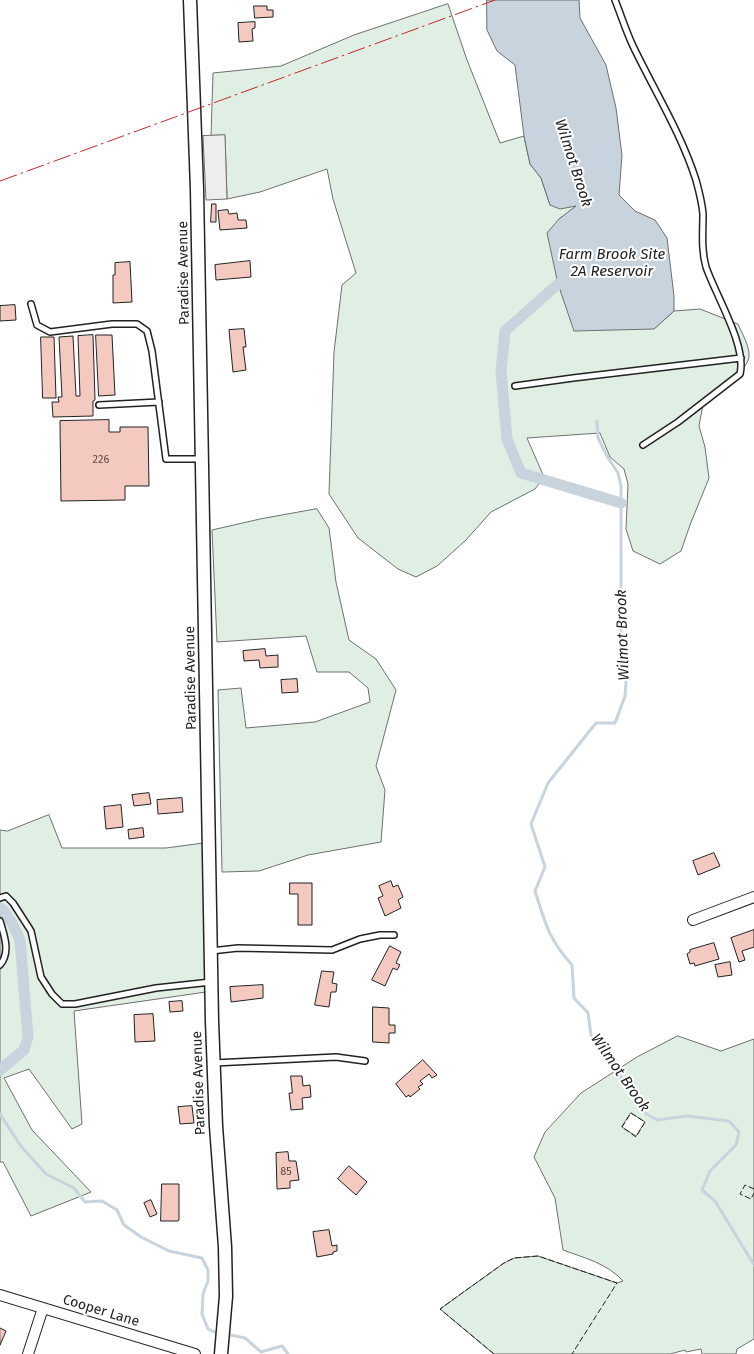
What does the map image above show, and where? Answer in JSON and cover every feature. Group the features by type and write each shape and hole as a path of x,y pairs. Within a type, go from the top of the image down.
{"street":[{"name":"Paradise Avenue","path":"190,0 197,189 213,1063 225,1247 226,1296 222,1354"},
{"path":"693,920 754,897"},
{"name":"Cooper Lane","path":"0,1294 195,1354"},
{"path":"28,1354 43,1308"}],"lane":[{"path":"614,0 632,44 664,105 695,179 702,202 702,241 705,264 742,358 740,374 678,422 643,445"},
{"path":"31,304 37,326 50,332 112,324 137,324 147,331 152,351 166,459 202,459"},
{"path":"515,386 742,358"},
{"path":"99,405 159,402"},
{"path":"0,898 6,896 13,902 31,931 41,977 52,994 62,1004 75,1004 156,988 211,982"},
{"path":"0,921 7,950 0,965"},
{"path":"210,951 238,948 332,950 366,938 394,935"},
{"path":"213,1063 336,1057 364,1061"}],"green space":[{"path":"448,4 467,60 500,143 524,136 530,164 541,178 550,205 577,206 559,219 654,329 674,311 700,309 738,324 747,344 749,357 743,369 704,399 699,426 705,447 709,478 681,551 660,564 633,551 626,529 628,484 624,469 610,457 600,433 527,438 544,477 535,489 491,512 465,541 437,566 416,577 398,569 358,538 329,494 334,352 342,285 356,273 333,199 327,169 260,192 227,199 225,136 211,136 213,73 281,66 354,35"},
{"path":"317,509 329,528 336,582 349,640 376,659 396,690 376,766 385,790 381,842 308,855 259,871 222,872 218,690 241,688 246,728 315,722 370,702 368,688 349,672 317,672 306,636 217,642 212,530"},
{"path":"49,815 62,848 166,848 203,843 206,992 74,1011 82,1124 72,1129 29,1069 4,1078 32,1130 91,1192 31,1216 3,1162 0,1162 0,830 7,831"},
{"path":"678,1036 721,1051 754,1039 754,1339 737,1349 736,1354 702,1354 701,1349 686,1352 685,1350 670,1354 494,1354 440,1309 504,1263 514,1258 538,1256 617,1283 623,1281 603,1266 563,1250 555,1198 534,1157 545,1132 581,1093 637,1057","holes":["631,1113 645,1122 636,1136 622,1127"]}],"shaded area":[{"path":"225,135 227,199 206,200 203,136"}],"water":[{"name":"Farm Brook Site 2A Reservoir","path":"487,0 579,0 580,18 606,65 616,108 622,155 619,195 635,211 655,220 667,238 674,311 654,329 574,331 558,284 547,233 559,219 576,206 560,209 550,205 541,178 530,164 524,136 515,65 497,51 487,30"}],"building":[{"path":"254,6 267,6 267,10 273,10 273,17 255,18"},
{"path":"255,22 255,28 252,29 253,41 239,42 238,23"},
{"path":"212,204 216,204 216,222 211,222"},
{"path":"228,210 229,214 237,213 238,220 246,220 247,228 220,230 218,211"},
{"path":"250,261 251,277 216,280 215,265"},
{"path":"130,262 132,302 113,303 115,263"},
{"path":"15,305 16,320 0,321 0,306"},
{"path":"244,329 246,347 243,347 246,370 233,372 229,330"},
{"path":"93,335 95,400 93,401 93,416 53,417 52,402 59,402 58,397 62,397 59,337 73,336 76,396 80,396 78,336"},
{"path":"96,335 112,335 115,395 99,396"},
{"path":"41,337 54,337 56,398 43,398"},
{"path":"109,420 109,432 120,432 120,427 148,427 149,486 125,486 125,500 61,501 60,421"},
{"path":"265,649 266,656 278,655 278,667 260,668 259,660 244,661 243,651"},
{"path":"297,679 298,692 282,693 281,680"},
{"path":"149,793 151,804 134,806 132,795"},
{"path":"182,798 183,812 158,814 157,800"},
{"path":"121,805 123,827 106,829 104,807"},
{"path":"143,828 144,837 129,839 128,830"},
{"path":"714,853 720,866 698,875 693,861"},
{"path":"391,881 393,887 398,885 403,897 398,900 401,908 385,916 378,898 383,896 379,886"},
{"path":"290,883 312,883 312,925 298,925 298,894 290,894"},
{"path":"754,930 754,947 742,951 745,960 739,962 731,938"},
{"path":"714,943 719,959 695,966 694,963 690,964 687,954 690,950"},
{"path":"390,946 401,952 396,963 400,965 397,970 393,968 385,986 372,980"},
{"path":"730,962 732,975 718,977 715,965"},
{"path":"322,971 334,972 332,983 337,984 336,992 331,992 329,1007 315,1005"},
{"path":"263,985 263,998 231,1002 230,987"},
{"path":"182,1001 183,1011 170,1012 169,1002"},
{"path":"373,1007 389,1008 389,1025 395,1025 395,1033 389,1033 389,1043 373,1042"},
{"path":"153,1014 155,1041 135,1042 134,1015"},
{"path":"423,1060 437,1075 432,1078 429,1074 420,1081 423,1084 418,1087 420,1089 410,1097 409,1095 406,1097 396,1084"},
{"path":"291,1076 302,1076 303,1086 310,1085 311,1097 302,1098 303,1109 291,1110 289,1093 292,1093"},
{"path":"192,1106 194,1123 180,1124 178,1107"},
{"path":"288,1152 289,1161 296,1161 299,1180 290,1181 290,1188 277,1189 276,1153"},
{"path":"349,1166 367,1182 356,1195 338,1179"},
{"path":"162,1184 179,1184 178,1221 161,1221"},
{"path":"151,1200 157,1214 150,1217 144,1203"},
{"path":"329,1230 332,1246 337,1245 337,1251 333,1252 333,1254 317,1257 313,1232"},
{"path":"0,1328 6,1331 0,1345"}],"waterway":[{"path":"572,279 558,284 505,331 501,371 507,439 521,473 621,503"},
{"name":"Wilmot Brook","path":"597,421 598,438 618,473 621,486 621,638 627,669 625,696 615,723 596,723 548,783 531,824 545,867 535,891 545,922 553,939 572,965 574,998 588,1013 591,1035 608,1062 632,1090 645,1113 657,1120 687,1116 729,1121 739,1132 736,1145 710,1171 702,1190 715,1201 754,1265"},
{"path":"0,908 12,923 20,940 28,1037 24,1050 0,1070"},
{"path":"0,1114 20,1145 46,1174 74,1188 85,1202 102,1201 117,1210 124,1225 141,1237 169,1251 202,1258 208,1270 208,1281 203,1294 202,1314 208,1329 217,1333"},
{"path":"230,1335 245,1338 261,1352 282,1346 288,1354"}],"fence":[{"path":"631,1113 645,1122 636,1137 622,1127 631,1113"},
{"path":"754,1189 745,1185 740,1194 751,1199 754,1193"},
{"path":"494,1354 440,1309 504,1263 514,1258 538,1256 617,1283 572,1354"}],"power":[{"path":"0,181 495,0"}]}
